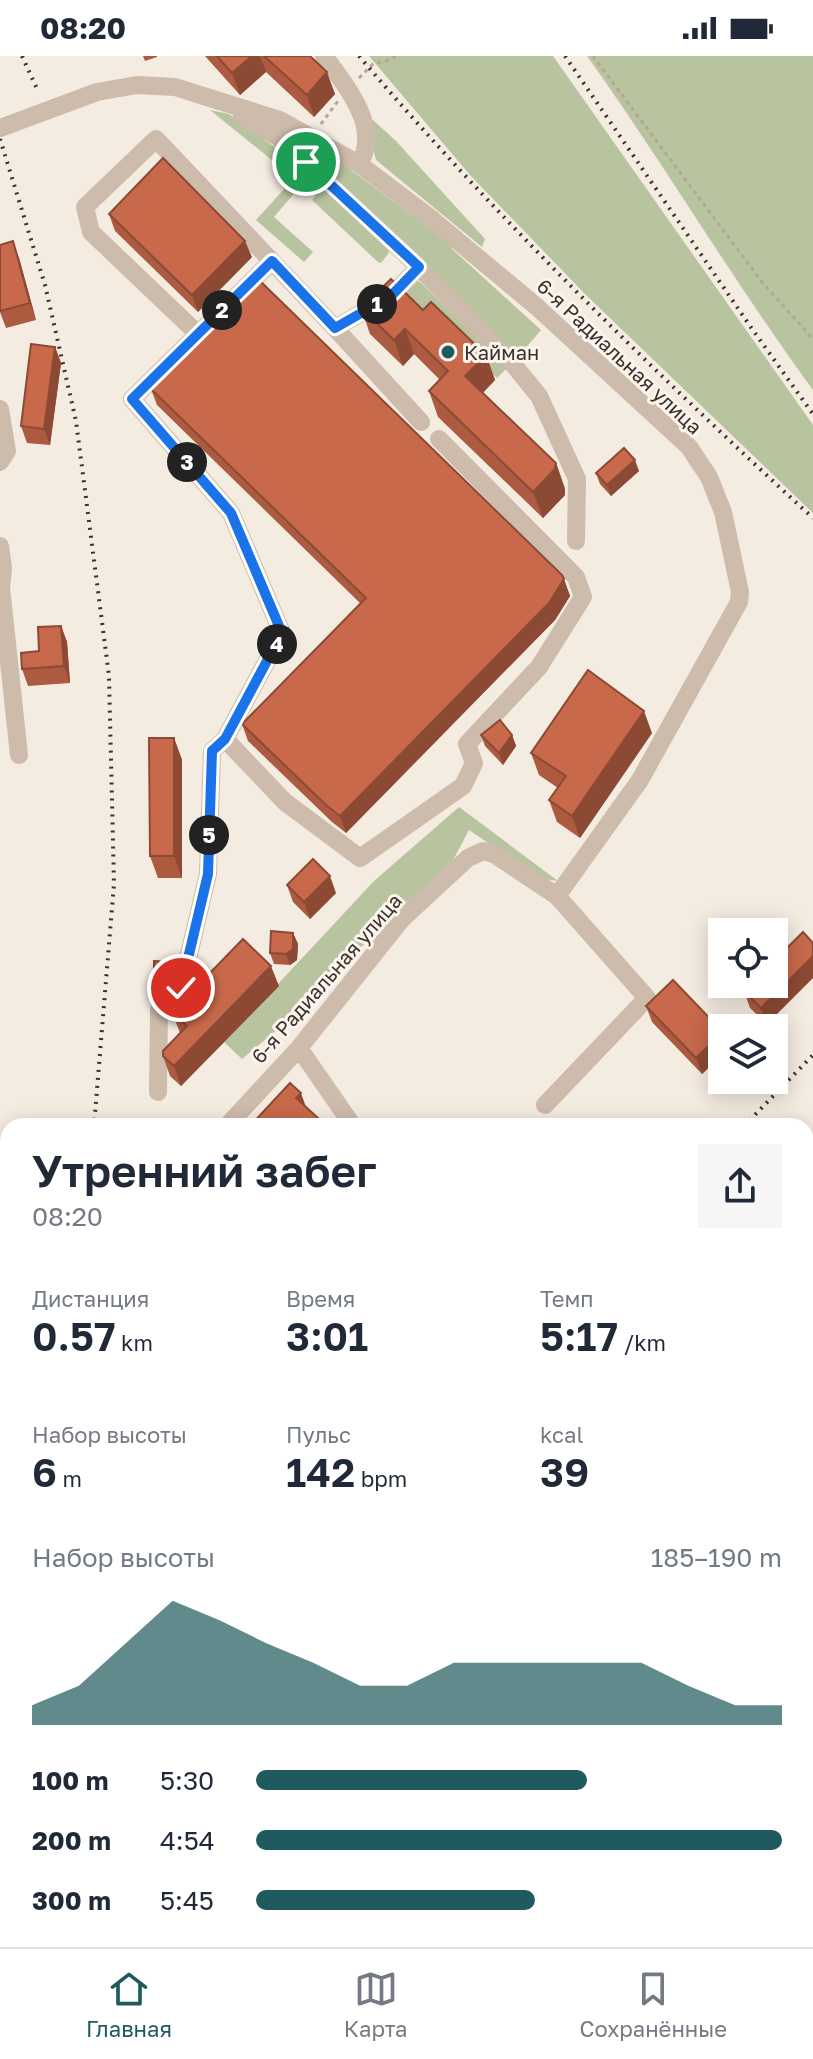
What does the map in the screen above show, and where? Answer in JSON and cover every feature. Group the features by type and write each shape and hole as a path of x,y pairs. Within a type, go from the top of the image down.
{"street":[{"path":"324,56 348,88 361,113 365,154 359,164"},
{"name":"6-я Радиальная улица","path":"0,128 97,92 137,85 175,87 280,120 359,164 429,217 537,307 709,477 723,512 740,592 739,602 640,780 557,896 494,854 483,851 468,858 402,919 299,1048 234,1118"},
{"path":"215,100 278,137 419,267 512,363 539,396 577,479 576,541"},
{"path":"198,334 91,232 85,207 156,139 421,422"},
{"path":"158,1092 159,1010 181,988 208,874 212,751 225,739 282,633 231,513 132,399 272,261"},
{"path":"335,328 391,296 419,267"},
{"path":"0,409 7,451 0,462"},
{"path":"225,739 285,802 360,858 463,786 474,763 467,744 539,667 583,597 576,577 439,439"},
{"path":"0,546 3,568 1,588 19,755"},
{"path":"735,569 747,567 755,571"},
{"path":"545,1105 647,998 557,896"},
{"path":"299,1048 347,1118"}],"path":[{"path":"373,64 396,56"},
{"path":"593,56 762,282 813,339"}],"green space":[{"path":"369,56 553,56 813,425 813,513 586,295 470,175"},
{"path":"587,56 813,56 813,390 755,307"},
{"path":"210,110 229,114 305,169 308,177 274,217 313,252 304,262 256,220 294,178"},
{"path":"373,120 485,239 482,247 376,160 367,123"},
{"path":"272,123 316,144 452,245 451,248 541,330 517,358"},
{"path":"320,189 390,251 382,262 379,263 312,200"},
{"path":"417,281 507,368 497,378 441,323 437,326 402,293"},
{"path":"459,807 558,881 539,878 469,830 451,864 399,909 285,1023 242,1059 224,1042 374,881"}],"building":[{"path":"217,56 252,56 232,73"},
{"path":"264,56 310,56 327,72 307,95"},
{"path":"163,158 245,241 192,295 109,214"},
{"path":"13,241 30,303 0,311 0,245"},
{"path":"258,279 564,579 549,603 340,816 242,724 366,598 151,389"},
{"path":"391,279 423,310 431,302 486,355 465,376 556,463 555,469 533,492 429,391 448,371 405,329 394,340 361,308"},
{"path":"31,344 55,347 44,429 21,426"},
{"path":"624,448 635,460 607,485 596,473"},
{"path":"61,626 64,666 22,669 21,653 39,651 38,627"},
{"path":"588,670 644,711 572,816 549,800 566,776 531,753"},
{"path":"500,720 512,735 499,753 481,735"},
{"path":"149,738 174,738 174,856 150,856"},
{"path":"313,859 330,876 304,902 287,885"},
{"path":"271,931 293,933 293,949 286,954 270,953"},
{"path":"803,932 813,943 813,956 788,981 788,947"},
{"path":"243,939 271,966 174,1066 163,1056 163,1051 187,1026 172,1012"},
{"path":"154,961 169,962 168,975 154,974"},
{"path":"673,980 708,1016 708,1046 696,1058 646,1006"},
{"path":"751,998 771,998 761,1008"},
{"path":"290,1083 301,1093 296,1098 318,1118 257,1118"}],"railway":[{"path":"22,56 38,91"},
{"path":"359,56 522,236 695,408 813,518"},
{"path":"565,56 813,414"},
{"path":"0,139 45,285 76,421 109,676 114,884 95,1118"},
{"path":"752,1118 813,1055"}],"place":[{"name":"Кайман","path":"448,352"}],"route":[{"path":"181,988 208,874 212,751 225,739 282,633 231,513 132,399 272,261 335,328 391,296 419,267 306,162"}]}
